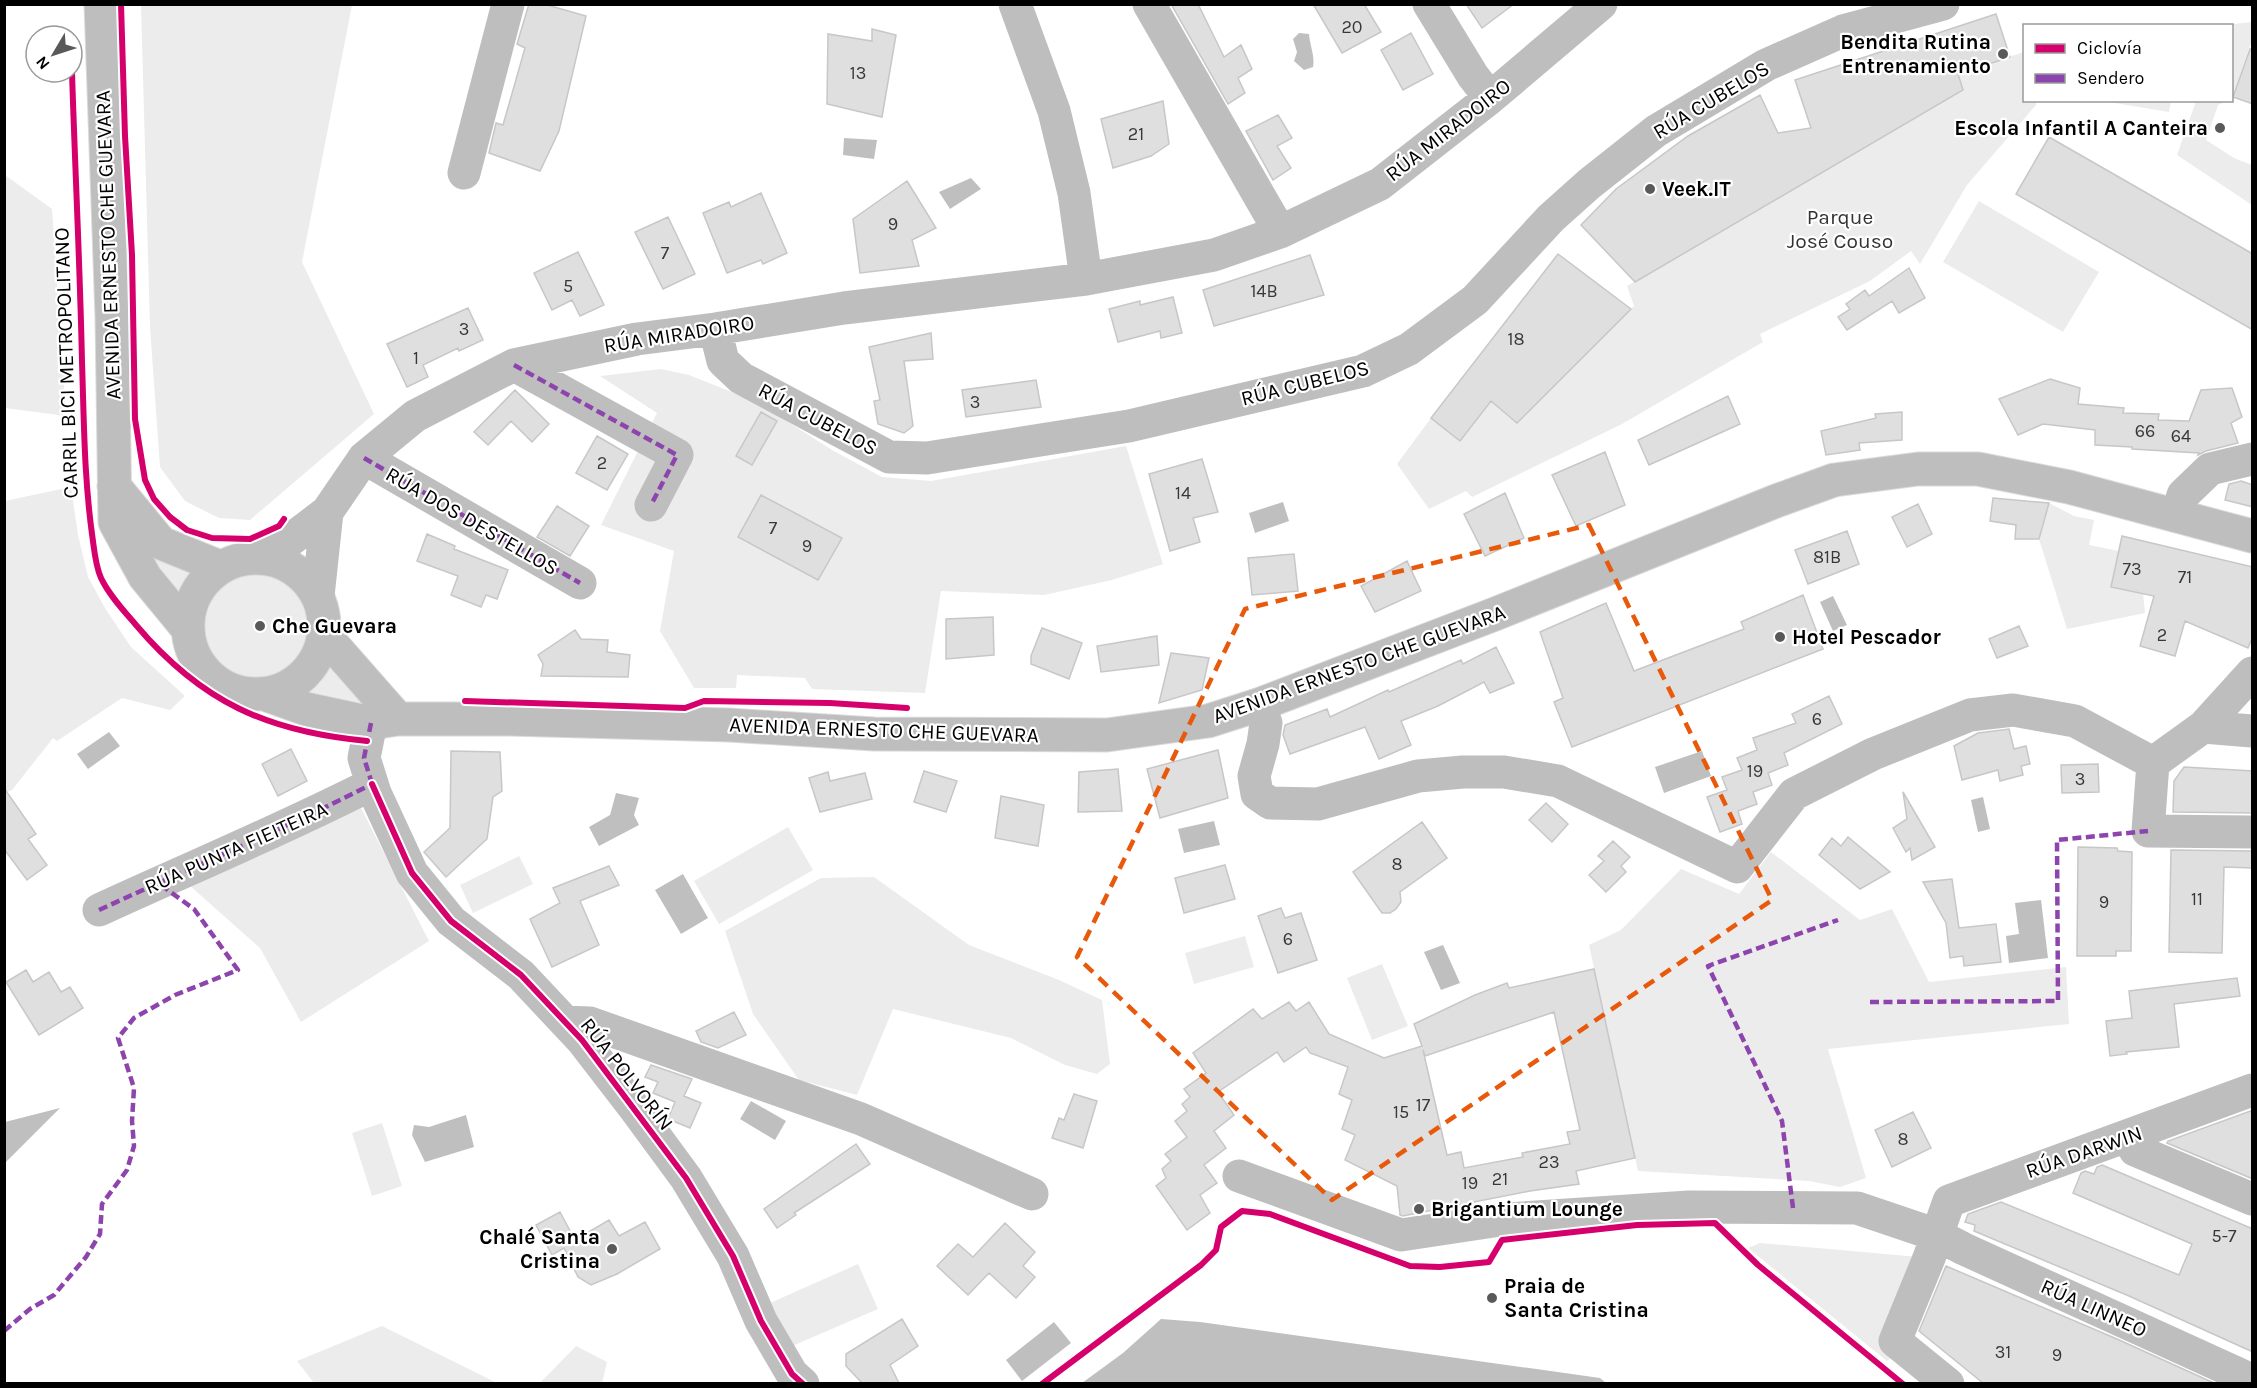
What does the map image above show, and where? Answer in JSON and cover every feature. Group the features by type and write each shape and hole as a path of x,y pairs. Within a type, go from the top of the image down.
{"street":[{"name":"AVENIDA ERNESTO CHE GUEVARA","path":"101,4 112,305 115,522 145,577 187,628"},
{"path":"464,174 508,4"},
{"path":"1015,4 1054,111 1074,193 1086,279"},
{"path":"1149,4 1280,232"},
{"path":"1429,4 1473,76 1491,98"},
{"name":"RÚA MIRADOIRO","path":"260,557 281,548 327,512 364,458 416,416 514,365 637,339 844,308 1086,279 1214,255 1280,232 1380,184 1491,98 1601,4"},
{"name":"RÚA CUBELOS","path":"715,329 723,361 741,378 889,457 927,458 1129,426 1363,371 1409,349 1475,300 1551,218 1589,184 1656,131 1766,65 1844,31 1943,4"},
{"path":"514,365 677,454 651,505"},
{"name":"RÚA DOS DESTELLOS","path":"364,458 580,583"},
{"path":"2177,516 2183,495 2210,470 2253,459"},
{"name":"AVENIDA ERNESTO CHE GUEVARA","path":"264,694 306,710 384,721 508,718 706,724 874,734 1107,735 1208,721 1258,705 1834,480 1918,469 1978,469 2069,487 2253,536"},
{"path":"114,486 161,543 220,567"},
{"name":"RÚA MIRADOIRO","path":"318,596 327,512"},
{"path":"260,557 294,568 308,580 318,596 324,615 325,636 318,657 304,675 286,688 264,694 242,693 220,685 203,670 192,650 187,628 191,604 202,583 220,567 239,559 260,557"},
{"path":"325,636 384,721"},
{"path":"2153,763 2203,727 2253,673"},
{"path":"1258,705 1256,729 1263,744 1254,776 1257,794 1270,803 1318,804 1418,776 1463,772 1504,772 1558,781 1737,867 1794,794 1873,754 1970,715 2013,710 2075,721 2153,763"},
{"name":"RÚA POLVORÍN","path":"384,721 364,758 372,784 412,873 451,921 521,975 582,1040 686,1178 733,1256 761,1321 792,1374 802,1383"},
{"path":"2203,727 2253,731"},
{"path":"2153,763 2148,831 2253,832"},
{"name":"RÚA PUNTA FIEITEIRA","path":"99,910 186,869 278,830 372,784"},
{"name":"RÚA POLVORÍN","path":"565,1022 590,1023 861,1119 1032,1194"},
{"name":"RÚA DARWIN","path":"1937,1235 1949,1201 2253,1090"},
{"path":"2129,1136 2135,1150 2253,1199"},
{"name":"RÚA LINNEO","path":"1239,1176 1401,1235 1507,1219 1689,1207 1857,1209 1937,1235 2253,1380"},
{"path":"1937,1235 1895,1341 1948,1383"}],"highlighted area":[{"path":"1589,525 1772,900 1332,1200 1077,957 1245,609"}],"green space":[{"path":"141,5 352,5 302,262 374,414 250,520 219,518 185,501 160,467 150,327"},
{"path":"2252,22 2252,40 2233,95 2233,24"},
{"name":"Parque José Couso","path":"2023,52 2023,102 2036,102 2036,105 1967,185 1920,264 1911,251 1870,281 1760,334 1763,342 1622,424 1472,497 1466,491 1429,509 1397,464 1431,418 1460,441 1491,401 1517,423 1634,306 1627,286 1962,90 1958,74"},
{"path":"2109,102 2171,102 2169,112"},
{"path":"2196,102 2225,102 2218,105 2206,140 2234,158 2252,165 2252,205 2177,155"},
{"path":"5,175 52,209 66,416 5,408"},
{"path":"1979,201 2099,272 2063,332 1943,262"},
{"path":"661,369 689,375 757,402 832,450 882,477 931,481 1126,446 1163,564 1112,580 1044,595 941,591 925,693 812,689 805,678 737,675 736,688 694,688 660,631 674,551 601,525 657,413 600,376"},
{"path":"71,487 78,535 88,577 131,647 185,696 170,710 122,698 57,741 53,738 12,790 5,793 5,501"},
{"path":"2049,503 2074,516 2094,520 2089,545 2119,551 2111,587 2143,593 2145,613 2067,629 2039,539"},
{"path":"133,535 199,574 183,601"},
{"path":"256,572 277,576 294,588 306,605 310,626 306,647 294,664 277,676 256,680 235,676 218,664 206,647 202,626 206,605 218,588 235,576"},
{"path":"329,664 379,708 301,698 320,683"},
{"path":"361,808 429,941 301,1022 260,948 189,885"},
{"path":"788,827 813,870 719,924 694,881"},
{"path":"1771,852 1860,920 1892,909 1929,982 2066,967 2069,1024 1828,1049 1866,1178 1840,1187 1809,1181 1638,1171 1589,945 1621,930 1681,869 1739,894"},
{"path":"519,856 533,884 473,913 460,885"},
{"path":"874,877 969,945 1059,980 1102,1000 1110,1064 1097,1074 1065,1065 1011,1038 893,1009 857,1095 799,1080 753,1014 725,931 821,878"},
{"path":"1245,936 1254,967 1194,984 1185,953"},
{"path":"1382,964 1408,1026 1372,1040 1347,978"},
{"path":"382,1123 402,1186 372,1196 352,1133"},
{"path":"1760,1243 1919,1257 1894,1355 1887,1361 1748,1248"},
{"path":"858,1264 878,1309 790,1347 770,1303"},
{"path":"382,1326 497,1383 314,1383 297,1361"},
{"path":"576,1346 607,1362 602,1383 540,1383"}],"shaded area":[{"path":"1299,33 1309,34 1313,55 1313,67 1304,70 1294,61 1297,52 1293,39"},
{"path":"844,138 877,140 874,159 843,155"},
{"path":"971,178 981,189 950,209 939,192"},
{"path":"1283,502 1289,521 1255,533 1249,513"},
{"path":"1833,596 1847,625 1833,631 1820,602"},
{"path":"109,732 120,746 88,769 77,754"},
{"path":"1702,751 1711,776 1664,793 1655,767"},
{"path":"616,793 639,798 634,815 639,825 599,846 589,827 610,815"},
{"path":"1983,797 1990,829 1978,832 1971,800"},
{"path":"1214,821 1220,845 1184,853 1178,829"},
{"path":"683,874 708,918 681,934 655,890"},
{"path":"2041,900 2048,958 2009,963 2006,936 2019,934 2015,903"},
{"path":"1443,945 1460,983 1441,990 1424,952"},
{"path":"751,1101 786,1121 775,1140 740,1119"},
{"path":"60,1108 5,1163 5,1122"},
{"path":"466,1115 474,1147 425,1162 412,1135 414,1125 429,1127"},
{"path":"1161,1319 1200,1322 1600,1378 1606,1383 1082,1383 1123,1353"},
{"path":"1054,1322 1071,1343 1022,1381 1006,1360"}],"building":[{"path":"529,4 544,4 586,16 559,131 540,171 489,153 496,123 503,125 525,48 517,44"},
{"path":"1171,4 1198,4 1224,57 1241,45 1252,69 1238,78 1245,93 1228,104"},
{"path":"1313,4 1364,4 1381,32 1342,53"},
{"path":"1466,4 1514,4 1482,28"},
{"path":"1996,14 2010,57 1958,74 1963,90 1635,282 1581,225 1616,189 1688,136 1760,95 1778,133 1811,128 1795,80"},
{"path":"872,29 896,35 882,117 827,104 828,34 872,41"},
{"path":"1411,33 1433,74 1403,90 1381,50"},
{"path":"2250,49 2253,49 2253,104 2233,97"},
{"path":"1163,101 1169,144 1151,156 1113,168 1101,119"},
{"path":"1278,115 1292,138 1277,146 1291,168 1273,180 1246,131"},
{"path":"2049,137 2253,254 2253,330 2016,194"},
{"path":"907,181 936,228 912,240 919,266 860,273 853,219"},
{"path":"761,193 787,253 763,264 761,260 727,273 703,213 729,202 731,207"},
{"path":"668,217 695,274 663,289 635,232"},
{"path":"578,252 604,305 580,316 572,300 552,310 534,273"},
{"path":"1558,254 1631,309 1517,423 1491,401 1460,441 1431,418"},
{"path":"1310,255 1324,295 1214,326 1203,290"},
{"path":"1909,268 1925,298 1899,313 1892,301 1847,330 1838,317 1850,309 1846,304 1865,290 1869,296"},
{"path":"1173,297 1182,333 1161,338 1160,331 1118,342 1109,309 1140,301 1140,305"},
{"path":"468,308 483,340 459,351 458,348 423,365 428,377 407,387 387,344"},
{"path":"931,333 933,359 904,361 913,426 904,433 878,424 874,401 880,400 869,347"},
{"path":"2050,379 2080,388 2078,404 2124,408 2123,413 2159,414 2158,420 2189,421 2201,390 2232,388 2242,417 2231,423 2238,443 2198,455 2199,453 2095,445 2095,430 2043,424 2018,435 1999,399"},
{"path":"1036,380 1041,407 966,417 962,390"},
{"path":"515,390 549,424 532,442 511,421 488,445 474,432"},
{"path":"1728,396 1740,424 1649,465 1638,440"},
{"path":"761,412 777,421 752,465 736,456"},
{"path":"1902,412 1902,440 1859,443 1860,450 1826,455 1821,431 1876,418 1875,414"},
{"path":"597,436 628,454 607,490 576,473"},
{"path":"1605,452 1625,505 1576,526 1552,475"},
{"path":"1202,459 1218,512 1193,518 1200,542 1170,551 1149,474"},
{"path":"2241,481 2253,485 2253,507 2225,500 2229,484"},
{"path":"1505,493 1524,538 1485,556 1464,514"},
{"path":"761,495 842,538 818,580 738,537"},
{"path":"1993,498 2049,503 2039,539 2015,539 2016,525 1990,521"},
{"path":"1918,504 1932,534 1907,547 1892,517"},
{"path":"557,506 589,526 570,556 537,537"},
{"path":"1847,531 1859,564 1808,584 1795,550"},
{"path":"427,534 455,546 454,549 508,570 497,599 486,595 481,607 451,595 458,576 417,561"},
{"path":"2122,536 2253,567 2253,636 2248,648 2185,621 2175,656 2140,646 2154,596 2111,587"},
{"path":"1294,554 1298,591 1252,595 1248,558"},
{"path":"1407,561 1421,591 1375,612 1361,586"},
{"path":"1803,595 1823,649 1572,747 1554,702 1563,698 1540,632 1606,603 1634,671 1744,629 1741,622"},
{"path":"993,617 994,655 946,659 946,619"},
{"path":"2019,626 2028,646 1997,658 1989,639"},
{"path":"1042,628 1082,643 1069,679 1031,664 1031,656"},
{"path":"575,630 581,639 608,640 607,652 630,655 628,677 541,676 543,664 538,655"},
{"path":"1157,636 1159,665 1101,672 1097,646"},
{"path":"1496,647 1514,683 1490,693 1484,682 1438,706 1401,721 1411,745 1379,759 1365,727 1290,754 1283,735 1285,725 1327,709 1330,717 1461,660 1463,664"},
{"path":"1171,653 1209,658 1202,690 1159,703"},
{"path":"1829,696 1842,724 1784,753 1788,765 1768,773 1772,785 1753,792 1757,804 1738,811 1742,824 1720,832 1707,797 1727,790 1722,777 1742,770 1737,758 1757,750 1753,738 1796,723 1792,714"},
{"path":"2009,729 2014,749 2026,746 2030,764 2021,766 2023,775 2000,781 1998,770 1962,780 1954,746 1978,733"},
{"path":"291,749 307,781 278,796 262,764"},
{"path":"1218,750 1228,798 1160,818 1147,769"},
{"path":"451,751 500,752 502,791 493,797 487,839 446,877 424,852 450,828"},
{"path":"2098,764 2099,792 2062,793 2061,765"},
{"path":"2184,767 2253,771 2253,813 2173,812 2174,781"},
{"path":"1118,769 1122,811 1078,812 1079,772"},
{"path":"924,771 957,781 946,812 914,802"},
{"path":"828,772 830,781 865,773 872,799 820,812 809,778"},
{"path":"4,788 36,834 28,839 47,865 27,880 4,849"},
{"path":"1903,792 1935,847 1912,860 1910,848 1906,852 1893,828 1907,819"},
{"path":"1001,796 1044,805 1038,846 995,838"},
{"path":"1546,803 1568,824 1552,842 1529,820"},
{"path":"1422,822 1447,858 1400,892 1401,902 1396,909 1390,913 1382,913 1353,872"},
{"path":"1848,837 1890,872 1860,889 1819,855 1832,838 1841,846"},
{"path":"1613,841 1630,857 1621,866 1626,872 1606,892 1589,875 1604,861 1598,856"},
{"path":"2078,847 2117,848 2118,851 2132,852 2131,951 2116,951 2116,956 2077,956"},
{"path":"2171,850 2253,851 2253,868 2224,867 2222,953 2169,952"},
{"path":"1225,865 1235,899 1184,913 1175,878"},
{"path":"609,866 619,885 580,901 599,945 552,967 530,919 560,903 553,888"},
{"path":"1952,879 1959,928 1996,924 2001,962 1964,966 1963,956 1950,958 1946,923 1923,882"},
{"path":"1281,908 1285,918 1301,913 1317,960 1278,973 1258,916"},
{"path":"1594,969 1635,1158 1576,1171 1579,1184 1400,1215 1397,1186 1345,1160 1355,1135 1342,1129 1352,1100 1339,1094 1348,1067 1310,1053 1306,1047 1284,1062 1277,1052 1218,1092 1234,1115 1214,1131 1226,1148 1204,1165 1217,1183 1200,1195 1210,1213 1187,1230 1156,1186 1166,1178 1162,1169 1171,1161 1165,1154 1187,1137 1175,1121 1187,1111 1182,1104 1190,1097 1184,1089 1206,1073 1193,1053 1253,1009 1262,1019 1289,1002 1296,1011 1309,1002 1329,1034 1384,1058 1422,1046 1414,1024 1475,995 1507,983 1509,988","holes":["1554,1012 1580,1130 1567,1132 1570,1144 1522,1153 1523,1157 1464,1168 1461,1152 1447,1155 1423,1050 1425,1056"]},
{"path":"26,970 33,982 49,972 61,992 70,987 83,1008 39,1035 6,982"},
{"path":"2237,978 2240,996 2174,1004 2179,1047 2126,1052 2127,1054 2110,1056 2106,1021 2132,1018 2129,991"},
{"path":"734,1012 746,1035 718,1048 701,1042 696,1031"},
{"path":"651,1065 692,1079 684,1096 701,1103 690,1128 668,1119 675,1102 653,1093 658,1082 645,1077"},
{"path":"1074,1094 1097,1101 1083,1148 1052,1138 1059,1118 1064,1120"},
{"path":"2253,1110 2253,1179 2167,1143 2168,1141"},
{"path":"1913,1112 1931,1148 1892,1167 1875,1130"},
{"path":"856,1144 870,1164 794,1213 796,1215 777,1228 764,1209"},
{"path":"2102,1165 2253,1229 2253,1352 2129,1296 1974,1231 1975,1225 1965,1222 1968,1214 2001,1202 2179,1275 2192,1244 2073,1193 2081,1173 2085,1171 2094,1174 2097,1167"},
{"name":"Chalé Santa Cristina","path":"560,1212 575,1240 609,1220 619,1236 645,1222 660,1249 617,1274 591,1285 578,1277 564,1248 552,1255 536,1225"},
{"path":"1005,1223 1035,1252 1023,1266 1035,1277 1016,1298 989,1273 968,1295 937,1266 958,1244 973,1257"},
{"path":"1946,1266 2214,1383 1983,1383 1919,1331"},
{"path":"902,1319 918,1346 890,1365 899,1383 862,1383 846,1366 846,1354"}],"marked path":[{"path":"514,365 677,455 651,505"},
{"path":"364,458 580,583"},
{"path":"371,723 364,758 373,787"},
{"path":"99,910 372,784"},
{"path":"1870,1002 2058,1001 2057,840 2148,831"},
{"path":"4,1331 30,1309 54,1295 86,1257 100,1234 102,1204 127,1170 134,1146 132,1121 134,1088 118,1038 134,1018 175,995 238,970 194,909 158,883"},
{"path":"1793,1208 1782,1121 1708,966 1838,920"}],"cycle path":[{"path":"121,4 132,255 135,419 145,480 154,499 170,517 187,530 212,538 250,539 279,526 284,519"},
{"name":"CARRIL BICI METROPOLITANO","path":"72,84 86,469 94,550 101,578 117,603 161,652 212,693 268,721 331,737 367,741"},
{"path":"465,701 685,708 704,701 830,703 907,708"},
{"path":"372,784 412,873 451,921 521,975 582,1040 686,1178 733,1256 761,1321 792,1374 803,1384"},
{"path":"1042,1384 1201,1265 1216,1250 1221,1227 1242,1211 1270,1214 1410,1266 1440,1267 1489,1262 1502,1240 1637,1225 1715,1223 1758,1265 1903,1384"}],"place":[{"name":"Bendita Rutina Entrenamiento","path":"2003,54"},
{"name":"Escola Infantil A Canteira","path":"2220,128"},
{"name":"Veek.IT","path":"1650,189"},
{"name":"Che Guevara","path":"260,626"},
{"name":"Hotel Pescador","path":"1780,637"},
{"name":"Brigantium Lounge","path":"1419,1209"},
{"name":"Chalé Santa Cristina","path":"612,1249"},
{"name":"Praia de Santa Cristina","path":"1492,1298"}]}
